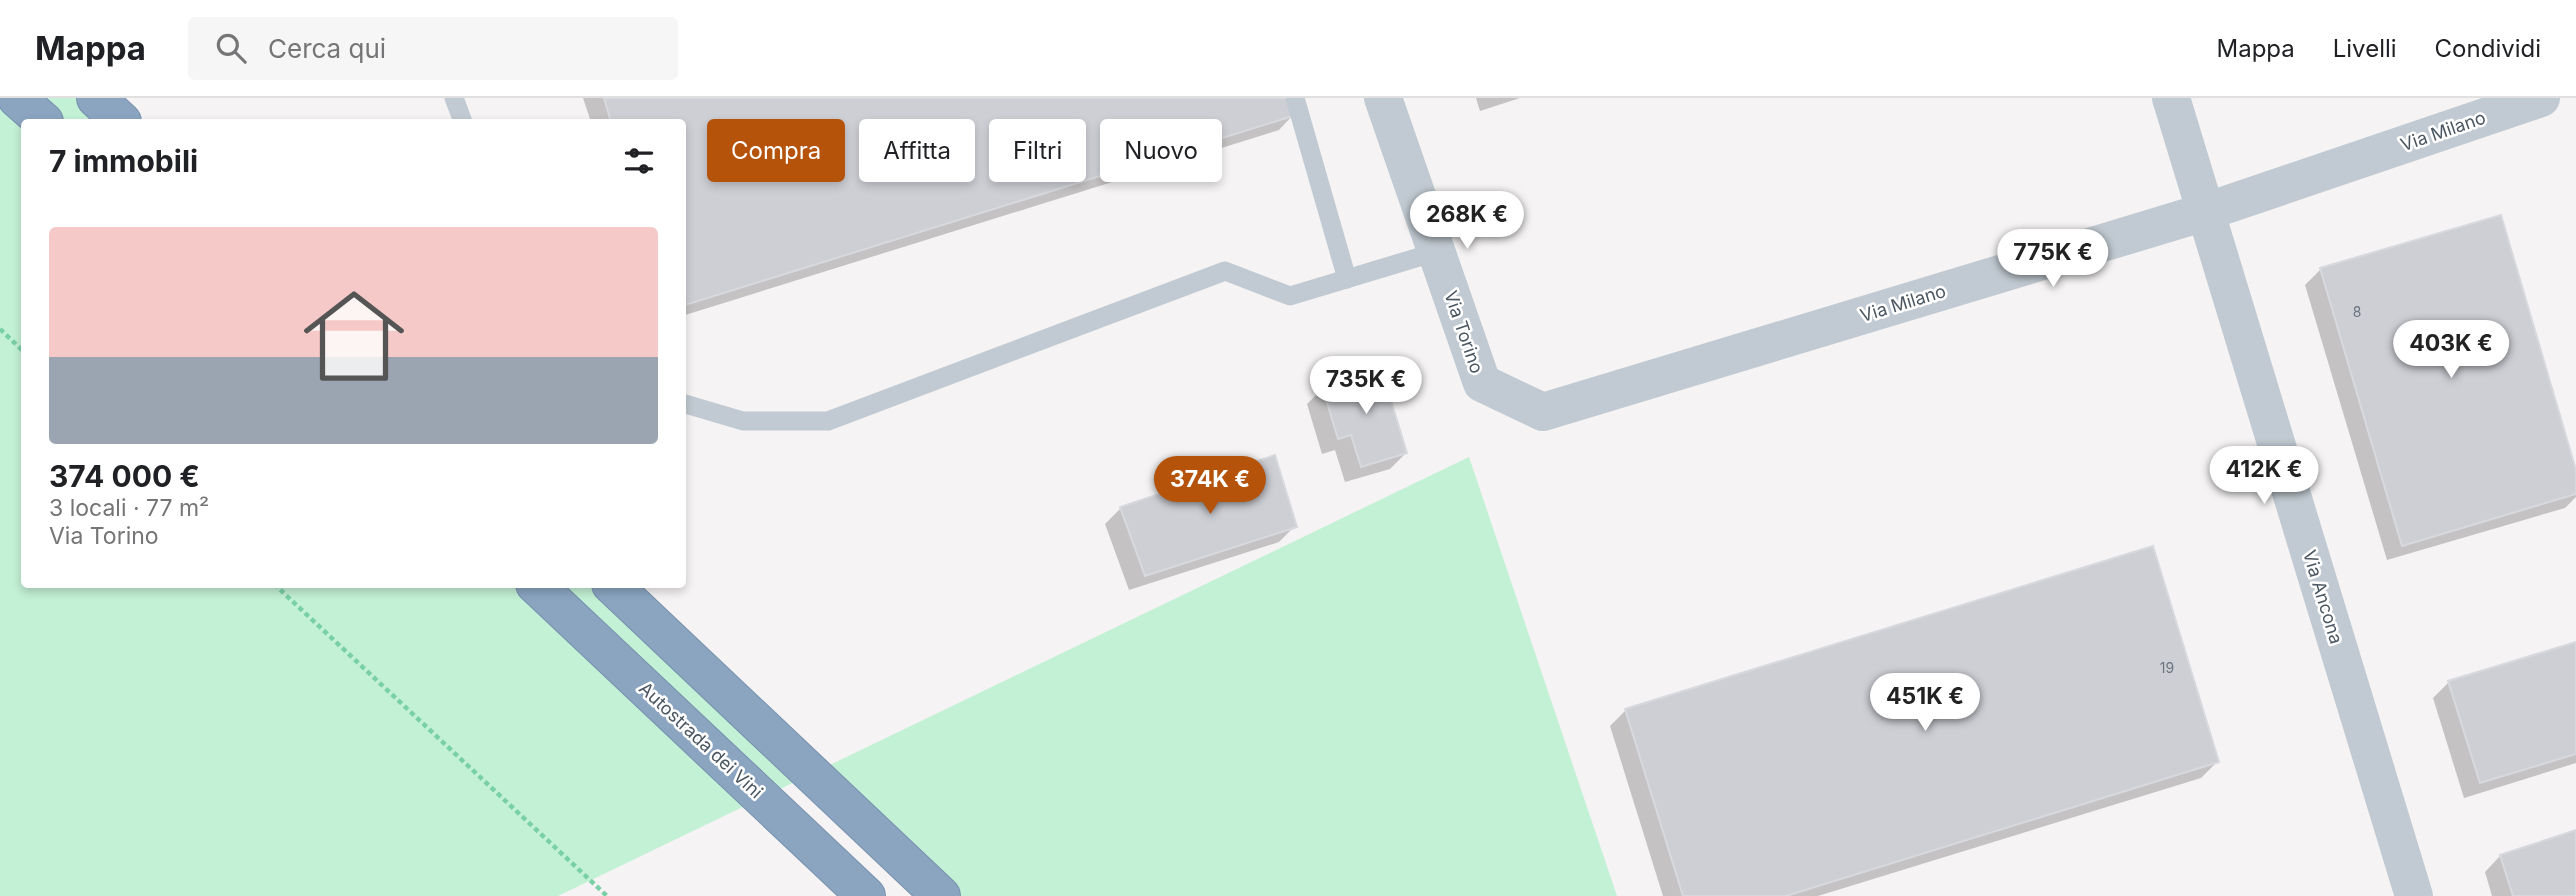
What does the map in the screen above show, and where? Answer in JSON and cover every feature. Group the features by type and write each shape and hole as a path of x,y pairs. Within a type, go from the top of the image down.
{"highway":[{"path":"18,98 41,119"},
{"path":"96,98 119,119"},
{"name":"Autostrada dei Vini","path":"539,588 866,896"},
{"path":"615,588 941,896"}],"street":[{"name":"Via Torino","path":"1383,98 1482,383 1543,412"},
{"name":"Via Ancona","path":"2171,98 2414,896"},
{"name":"Via Milano","path":"1543,412 2205,212 2541,98"}],"lane":[{"path":"454,98 462,119"},
{"path":"1295,98 1347,279"},
{"path":"686,404 743,421 828,421 1225,271 1290,296 1436,252"}],"path":[{"path":"0,329 21,349"},
{"path":"278,588 607,896"}],"green space":[{"path":"0,98 113,98 135,119 21,119 21,588 614,588 807,776 558,896 0,896"},
{"path":"1469,457 1617,896 934,896 807,776"}],"building":[{"path":"604,98 1291,98 1296,115 1222,138 1222,119 1100,119 1100,176 1086,180 1086,119 989,119 989,182 1081,182 686,305 686,119 610,119"},
{"path":"2501,215 2576,470 2576,494 2402,546 2320,268"},
{"path":"1381,368 1407,453 1361,467 1351,435 1338,439 1322,386"},
{"path":"1275,455 1297,527 1145,576 1120,507"},
{"path":"2153,546 2219,762 1786,896 1683,896 1625,709"},
{"path":"2576,642 2576,754 2480,783 2448,681"},
{"path":"2576,830 2576,896 2513,896 2500,855"}]}
